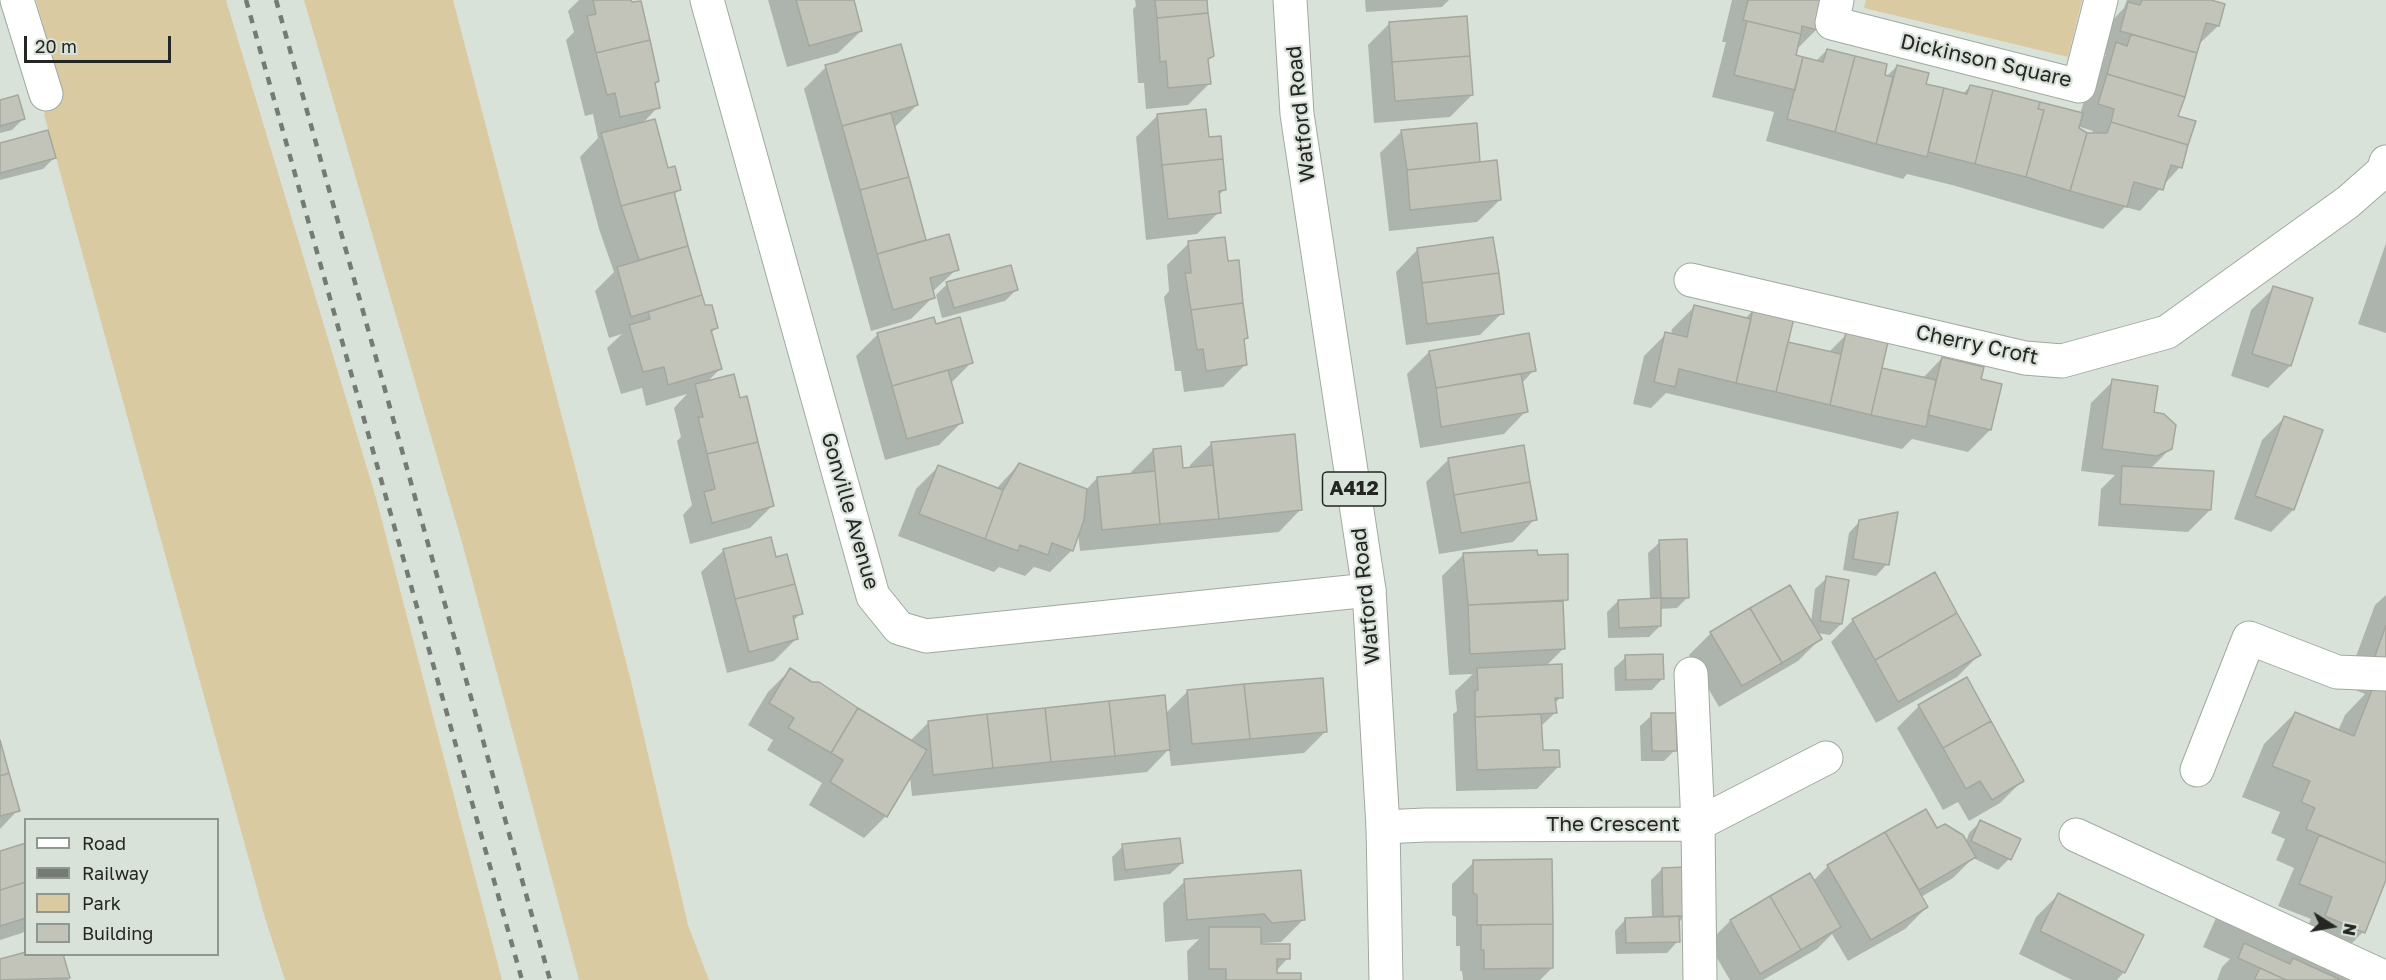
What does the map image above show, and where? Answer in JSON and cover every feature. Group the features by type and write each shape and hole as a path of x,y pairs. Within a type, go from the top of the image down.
{"street":[{"path":"17,0 46,94"},
{"name":"Gonville Avenue","path":"707,0 873,596 899,628 926,636 1369,590"},
{"name":"Watford Road","path":"1290,0 1297,114 1369,590 1383,827 1386,980"},
{"name":"Dickinson Square","path":"1837,0 1832,23 2079,86 2101,0"},
{"name":"Cherry Croft","path":"1690,280 2025,358 2062,361 2167,332 2348,202 2383,171 2386,162"},
{"path":"2197,770 2249,638 2337,672 2386,674"},
{"path":"1691,674 1698,824 1700,980"},
{"name":"The Crescent","path":"1383,827 1698,824 1826,758"},
{"path":"2076,835 2386,978"}],"green space":[{"path":"36,0 226,0 376,498 502,980 285,980 265,918 44,114 60,85"},
{"path":"304,0 453,0 630,677 688,925 709,980 579,980 463,546"},
{"path":"1866,0 2082,0 2068,57 1864,8"}],"building":[{"path":"593,0 641,1 650,40 596,53 587,16 596,14"},
{"path":"796,0 854,0 862,31 809,46"},
{"path":"1155,0 1207,0 1208,13 1157,18"},
{"path":"1748,0 1822,0 1818,30 1802,26 1801,34 1743,20"},
{"path":"2142,0 2211,0 2225,4 2219,26 2206,23 2197,53 2120,31 2128,2 2140,5"},
{"path":"1208,13 1214,56 1208,59 1211,84 1168,88 1166,61 1160,62 1157,18"},
{"path":"1467,16 1470,56 1392,62 1389,22"},
{"path":"1747,21 1801,34 1796,55 1803,57 1795,90 1734,75"},
{"path":"2131,34 2197,53 2185,97 2107,74 2116,42 2127,46"},
{"path":"650,40 659,81 655,83 660,108 620,117 615,93 607,95 596,53"},
{"path":"901,44 918,105 842,126 825,65"},
{"path":"1827,49 1855,56 1835,132 1787,119 1803,57 1823,62"},
{"path":"1470,56 1473,95 1395,101 1392,62"},
{"path":"1855,56 1887,64 1885,75 1893,77 1876,144 1835,132"},
{"path":"1897,65 1929,73 1926,84 1944,88 1927,157 1876,144"},
{"path":"2107,74 2185,97 2178,116 2196,121 2188,145 2111,122 2114,109 2098,104"},
{"path":"1970,85 1993,90 1975,164 1928,152 1944,88 1967,94"},
{"path":"1993,90 2040,102 2038,109 2044,110 2026,177 1975,164"},
{"path":"18,95 25,119 0,126 0,100"},
{"path":"2040,102 2083,113 2079,128 2087,133 2070,191 2026,177 2044,110 2038,109"},
{"path":"1206,109 1209,137 1221,136 1223,159 1162,165 1157,114"},
{"path":"891,113 909,177 860,190 842,126"},
{"path":"655,119 668,168 675,166 681,190 621,206 601,133"},
{"path":"2111,122 2188,145 2182,168 2171,165 2163,190 2134,182 2127,207 2070,191 2087,133 2107,133"},
{"path":"1477,123 1480,162 1407,170 1401,130"},
{"path":"48,130 56,158 0,173 0,143"},
{"path":"1223,159 1226,190 1219,191 1221,213 1168,219 1162,165"},
{"path":"1497,160 1501,200 1410,210 1407,170"},
{"path":"909,177 926,240 877,254 860,190"},
{"path":"674,192 688,246 639,260 621,206"},
{"path":"949,234 959,270 930,278 935,298 893,310 877,254"},
{"path":"1225,237 1228,261 1239,260 1243,303 1191,310 1185,273 1191,273 1188,241"},
{"path":"1493,237 1499,273 1422,283 1417,248"},
{"path":"688,246 702,295 631,317 617,267"},
{"path":"1011,265 1018,290 954,308 946,282"},
{"path":"1499,273 1504,314 1427,324 1422,283"},
{"path":"2273,286 2313,298 2291,366 2252,354"},
{"path":"702,295 705,305 712,305 718,328 711,330 722,369 668,385 664,367 643,372 629,325 650,319 648,312"},
{"path":"1243,303 1248,338 1244,339 1247,365 1206,371 1203,349 1197,350 1191,310"},
{"path":"1694,305 1751,319 1736,383 1679,369 1675,387 1654,382 1665,332 1687,337"},
{"path":"1753,309 1794,318 1776,392 1736,383"},
{"path":"934,317 936,324 960,317 973,363 892,386 877,333"},
{"path":"1846,332 1888,342 1871,415 1830,405"},
{"path":"1529,333 1536,371 1436,388 1429,351"},
{"path":"1788,342 1841,354 1830,405 1776,392"},
{"path":"1942,357 1984,367 1981,379 2002,384 1991,430 1928,415"},
{"path":"1882,368 1936,380 1926,427 1871,415"},
{"path":"948,370 963,423 907,439 892,386"},
{"path":"734,374 740,398 747,396 758,442 707,454 698,417 703,417 695,384"},
{"path":"1521,374 1528,412 1441,427 1436,388"},
{"path":"2112,379 2158,386 2154,412 2164,414 2176,425 2172,449 2157,456 2102,449"},
{"path":"2284,416 2323,430 2294,510 2255,496"},
{"path":"1295,434 1302,510 1219,519 1211,442"},
{"path":"758,442 774,506 712,523 704,492 715,489 707,454"},
{"path":"1524,445 1530,482 1454,495 1448,458"},
{"path":"1181,446 1183,468 1213,465 1219,519 1160,524 1153,449"},
{"path":"1019,463 1087,489 1084,520 1073,551 1052,543 1048,555 1020,545 1018,551 985,539 1003,490"},
{"path":"938,465 1003,490 985,539 919,514"},
{"path":"2122,466 2214,471 2211,510 2120,504"},
{"path":"1155,471 1160,524 1102,530 1097,477"},
{"path":"1530,482 1537,520 1461,533 1454,495"},
{"path":"1898,512 1889,565 1853,559 1859,520"},
{"path":"771,537 776,557 787,554 795,584 735,599 723,549"},
{"path":"1687,539 1689,598 1661,598 1659,540"},
{"path":"1537,550 1538,555 1568,554 1568,600 1468,605 1463,553"},
{"path":"1935,572 1957,613 1875,660 1852,619"},
{"path":"1826,576 1849,580 1842,624 1820,621"},
{"path":"795,584 803,614 793,616 798,639 749,652 735,599"},
{"path":"1790,585 1822,639 1782,663 1750,608"},
{"path":"1661,598 1661,626 1619,628 1618,600"},
{"path":"1563,601 1565,649 1470,654 1468,605"},
{"path":"1750,608 1782,663 1742,686 1710,632"},
{"path":"1957,613 1981,655 1898,702 1875,660"},
{"path":"2386,625 2386,660 2375,656"},
{"path":"1663,654 1664,679 1626,680 1625,655"},
{"path":"1562,664 1563,698 1555,698 1557,713 1475,717 1475,691 1478,690 1477,668"},
{"path":"790,668 812,682 819,682 858,708 831,753 788,728 794,718 769,703"},
{"path":"1967,677 1991,721 1943,748 1918,705"},
{"path":"1323,678 1327,732 1250,739 1244,684"},
{"path":"2375,682 2386,686 2386,863 2306,829 2315,808 2301,802 2310,781 2272,766 2295,712 2354,736"},
{"path":"1244,684 1250,739 1192,744 1187,690"},
{"path":"1165,695 1170,750 1115,756 1109,701"},
{"path":"1109,701 1115,756 1051,762 1045,708"},
{"path":"858,708 927,750 887,817 830,782 843,760 831,753"},
{"path":"1045,708 1051,762 993,768 987,714"},
{"path":"1651,713 1676,713 1677,751 1652,751"},
{"path":"987,714 993,768 933,775 928,721"},
{"path":"1541,714 1543,750 1559,750 1560,767 1477,770 1475,717"},
{"path":"1991,721 2024,781 1992,800 1980,781 1966,789 1943,748"},
{"path":"0,740 9,773 0,776"},
{"path":"9,773 20,811 0,816 0,776"},
{"path":"1926,809 1937,828 1945,824 1963,835 1976,857 1919,890 1885,832"},
{"path":"1980,820 2021,839 2011,860 1971,841"},
{"path":"1885,832 1928,907 1871,940 1827,865"},
{"path":"2319,835 2386,863 2386,880 2365,933 2325,916 2332,897 2299,884"},
{"path":"1180,838 1183,863 1125,870 1122,844"},
{"path":"24,844 24,883 0,890 0,851"},
{"path":"1552,859 1553,924 1477,925 1477,895 1473,893 1473,860"},
{"path":"1686,867 1687,916 1663,917 1662,868"},
{"path":"1301,870 1305,920 1272,923 1264,914 1187,920 1184,879"},
{"path":"1810,873 1841,927 1801,950 1770,896"},
{"path":"24,883 24,919 0,926 0,890"},
{"path":"2058,893 2144,935 2125,973 2040,931"},
{"path":"1770,896 1801,950 1760,974 1730,920"},
{"path":"1679,916 1680,942 1626,943 1625,918"},
{"path":"1553,924 1553,968 1484,969 1481,925"},
{"path":"1209,927 1261,927 1261,944 1290,944 1290,959 1277,959 1277,973 1301,973 1301,980 1226,980 1226,969 1209,969"},
{"path":"2244,943 2290,964 2293,958 2341,980 2286,980 2238,958"},
{"path":"24,953 24,956 64,956 70,978 0,980 0,959"},
{"path":"2260,968 2286,980 2254,980"}],"railway":[{"path":"246,0 522,980"},
{"path":"276,0 550,980"}]}
